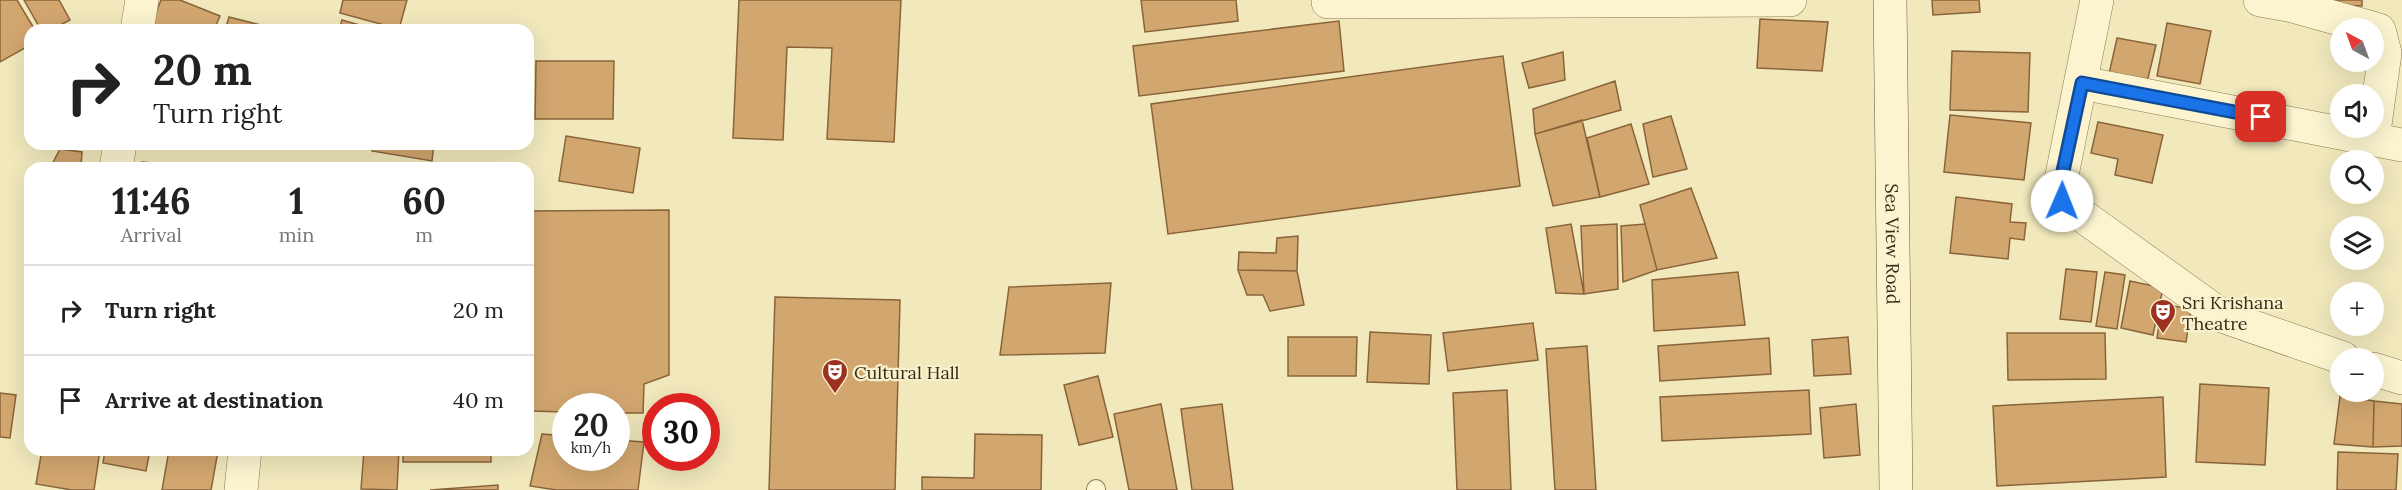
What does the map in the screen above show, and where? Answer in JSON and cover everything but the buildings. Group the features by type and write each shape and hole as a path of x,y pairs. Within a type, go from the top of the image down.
{"street":[{"path":"139,24 142,0"},
{"path":"1328,2 1790,0"},
{"name":"Sea View Road","path":"1890,0 1896,490"},
{"path":"2097,0 2060,185 2062,201 2222,316 2330,353"},
{"path":"2260,0 2293,6 2334,18"},
{"path":"2082,83 2388,142 2392,73 2384,49"},
{"path":"2384,372 2402,378"},
{"path":"241,490 244,456"}],"place":[{"name":"Sri Krishana Theatre","path":"2163,335"},
{"name":"Cultural Hall","path":"835,395"}],"route":[{"path":"2062,201 2059,192 2060,185 2082,83 2261,117"}]}
